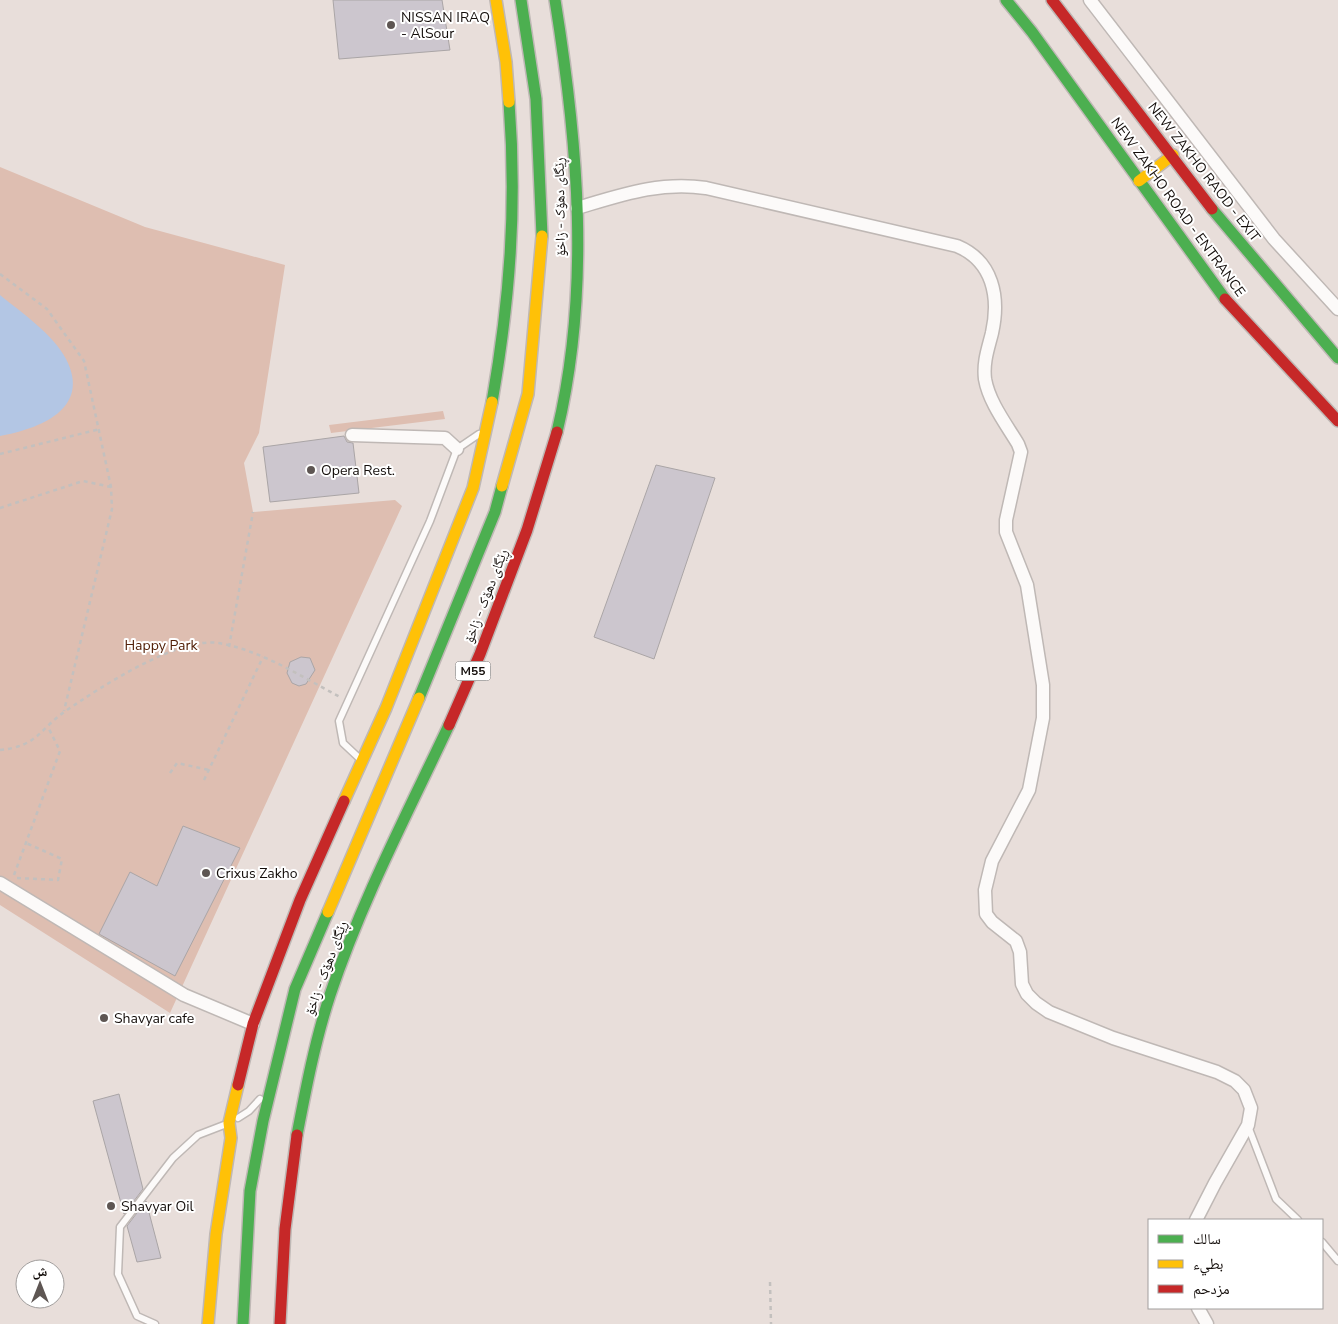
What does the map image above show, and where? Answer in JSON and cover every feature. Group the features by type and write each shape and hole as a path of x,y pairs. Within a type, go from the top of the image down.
{"main road":[{"path":"208,1324 216,1234 231,1138 229,1123 253,1024 300,900 386,708 457,531 473,488 487,429 519,334 513,228 514,162 506,62 496,0"},
{"name":"ڕێگای دهۆک - زاخۆ","path":"243,1324 250,1191 272,1087 296,988 432,668 495,512 528,394 519,334 543,220 536,98 521,0"},
{"name":"ڕێگای دهۆک - زاخۆ","path":"280,1324 288,1189 300,1111 323,1018 346,952 385,858 470,678 536,507 564,400 574,302 578,208 570,98 555,0"},
{"name":"NEW ZAKHO ROAD - ENTRANCE","path":"1006,0 1032,32 1228,303 1338,421"},
{"name":"NEW ZAKHO RAOD - EXIT","path":"1052,0 1173,155 1223,223 1338,358"},
{"path":"1138,181 1173,155"}],"street":[{"path":"1090,0 1274,239 1338,309"},
{"path":"578,208 643,188 668,185 691,186 957,246 982,262 992,280 995,309 985,357 986,382 990,395 1018,444 1020,452 1006,520 1006,532 1027,586 1044,685 1043,718 1029,790 992,861 985,890 986,914 992,922 1016,941 1020,952 1022,984 1027,994 1049,1012 1112,1038 1217,1072 1235,1081 1244,1090 1251,1108 1248,1125 1197,1219"},
{"path":"352,435 445,438 456,449"},
{"path":"0,883 184,995 253,1024"},
{"path":"1199,1309 1207,1324"}],"lane":[{"path":"362,760 343,742 339,721 430,521 456,449 487,429"},
{"path":"155,1324 137,1316 118,1274 120,1227 173,1158 198,1135 229,1123 249,1111 272,1087"},
{"path":"1248,1125 1256,1143 1267,1181 1276,1199 1297,1219"},
{"path":"1323,1243 1338,1262"}],"path":[{"path":"0,274 47,309 84,361 111,487 112,509 64,712"},
{"path":"0,454 100,429"},
{"path":"0,508 83,482 111,487"},
{"path":"228,647 253,512"},
{"path":"0,750 30,742 64,712 119,677 183,647 217,643 263,657 348,701"},
{"path":"204,780 263,657"},
{"path":"26,843 62,859 58,880 13,878 60,751 48,728"},
{"path":"170,772 177,763 209,770"},
{"path":"770,1282 771,1324"}],"green space":[{"name":"Happy Park","path":"0,167 145,227 285,265 259,433 244,463 253,512 395,500 402,506 170,1013 0,905"},
{"path":"443,411 445,419 331,433 329,425"}],"water":[{"path":"0,295 36,324 60,350 66,359 72,376 72,391 67,403 57,414 45,422 15,433 0,436"}],"building":[{"name":"NISSAN IRAQ - AlSour","path":"333,0 442,0 450,50 339,59"},
{"name":"Opera Rest.","path":"344,436 347,442 353,443 359,493 270,502 263,447"},
{"path":"656,465 715,478 654,659 594,637"},
{"path":"301,657 310,658 315,670 306,684 299,686 292,683 287,673 290,662"},
{"path":"183,826 240,848 175,976 99,934 130,872 157,886"},
{"path":"119,1094 143,1189 124,1214 93,1101"},
{"path":"146,1201 161,1258 137,1262 127,1226"}],"traffic: fast":[{"path":"521,0 536,99 542,236"},
{"path":"555,0 570,108 577,216 577,271 574,325 568,379 557,432"},
{"path":"1006,0 1032,32 1225,299"},
{"path":"492,402 503,326 510,252 512,178 509,102"},
{"path":"1212,209 1338,358"},
{"path":"419,698 495,512 502,486"},
{"path":"297,1135 307,1082 320,1030 342,960 385,859 449,725"},
{"path":"243,1324 250,1191 263,1121 295,989 328,912"}],"traffic: slow":[{"path":"496,0 506,62 509,102"},
{"path":"1139,181 1173,155"},
{"path":"502,486 528,394 542,236"},
{"path":"344,801 386,708 473,488 492,402"},
{"path":"328,912 419,698"},
{"path":"208,1324 216,1234 231,1138 229,1123 238,1085"}],"traffic: jam":[{"path":"1052,0 1212,209"},
{"path":"1225,299 1338,421"},
{"path":"449,725 480,654 527,530 557,432"},
{"path":"238,1085 253,1024 300,900 344,801"},
{"path":"280,1324 285,1229 297,1135"}],"place":[{"name":"NISSAN IRAQ - AlSour","path":"391,25"},
{"name":"Opera Rest.","path":"311,470"},
{"name":"Crixus Zakho","path":"206,873"},
{"name":"Shavyar cafe","path":"104,1018"},
{"name":"Shavyar Oil","path":"111,1206"}]}
